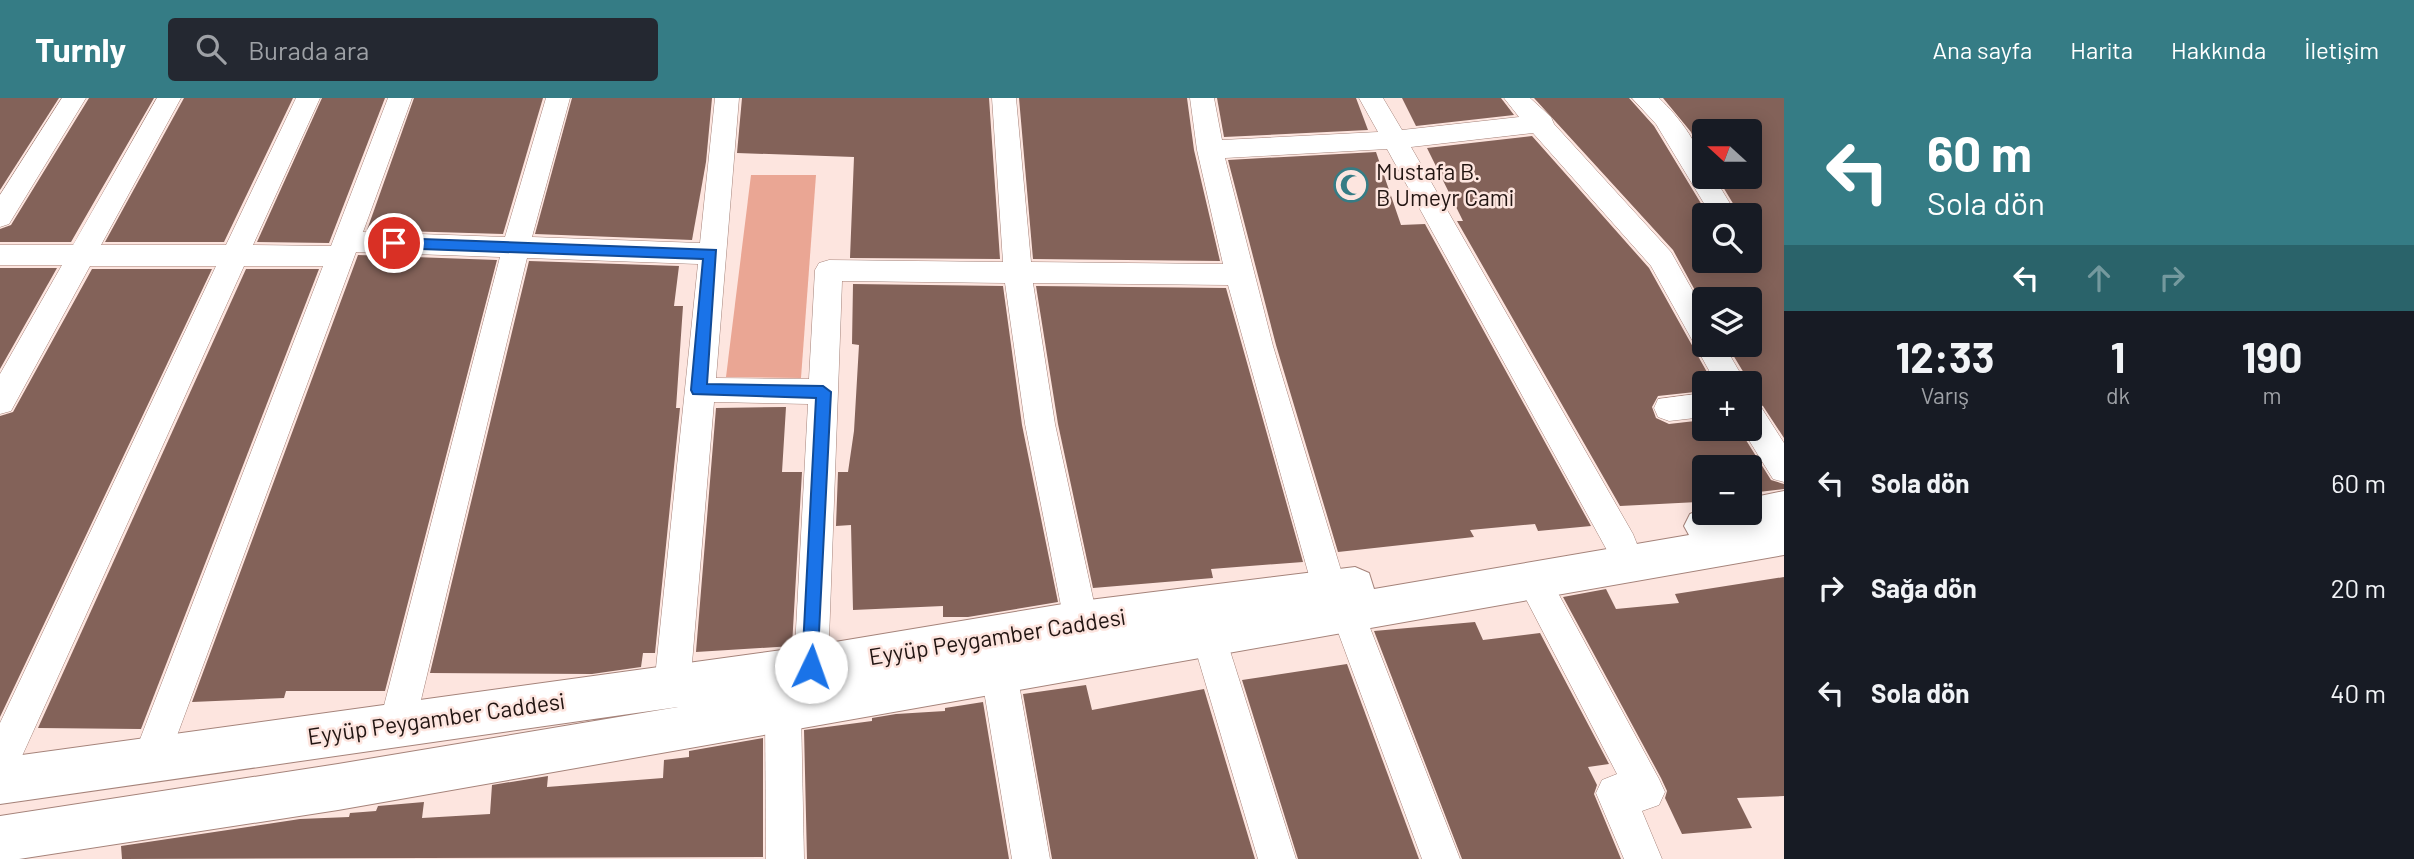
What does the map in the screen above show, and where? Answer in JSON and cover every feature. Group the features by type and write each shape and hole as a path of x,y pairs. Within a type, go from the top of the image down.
{"main road":[{"name":"Eyyüp Peygamber Caddesi","path":"0,781 811,667 1081,621 1339,601 1784,508"},
{"path":"0,839 127,817 338,787 1209,638 1339,601 1533,580 1784,537"}],"street":[{"path":"0,218 74,98"},
{"path":"0,402 169,98"},
{"path":"0,763 308,98"},
{"path":"150,760 341,248 400,98"},
{"path":"397,725 516,247 558,98"},
{"path":"672,687 727,98"},
{"path":"1004,98 1018,273 1040,424 1081,621"},
{"path":"1202,98 1210,150 1239,275 1339,601 1441,859"},
{"path":"1371,98 1621,544"},
{"path":"1517,98 1661,259 1692,315"},
{"path":"1644,98 1665,118 1717,203"},
{"path":"1210,150 1394,141 1542,123"},
{"path":"0,255 236,257 341,248 516,247 711,254"},
{"path":"811,667 829,270 1239,275"},
{"path":"699,390 823,392"},
{"path":"1669,408 1692,406"},
{"path":"1762,435 1784,469"},
{"path":"1533,580 1646,792 1615,793 1643,859"},
{"path":"1209,638 1277,859"},
{"path":"999,674 1031,859"},
{"path":"783,710 785,859"}],"shaded area":[{"path":"751,175 816,175 801,378 726,377"}],"building":[{"path":"0,98 59,98 0,190"},
{"path":"89,98 154,98 71,242 0,242 0,229 11,225"},
{"path":"184,98 293,98 224,242 105,242"},
{"path":"322,98 385,98 329,243 257,242"},
{"path":"414,98 543,98 503,234 367,230"},
{"path":"572,98 712,98 706,162 692,240 535,234"},
{"path":"742,98 989,98 1000,259 850,258 854,157 737,153"},
{"path":"1019,98 1187,98 1194,150 1220,261 1033,259"},
{"path":"1217,98 1356,98 1368,130 1224,137"},
{"path":"1402,98 1501,98 1514,115 1416,126"},
{"path":"1534,98 1629,98 1654,126 1701,203 1692,203 1692,273 1762,273 1762,203 1733,203 1724,189 1762,189 1762,119 1692,119 1692,134 1663,98 1784,98 1784,438 1762,406 1762,371 1743,371 1734,357 1762,357 1762,287 1693,287 1673,250"},
{"path":"1532,136 1649,268 1692,345 1692,357 1699,357 1706,371 1692,371 1692,392 1658,396 1652,407 1656,418 1669,424 1692,421 1692,441 1747,441 1755,455 1692,455 1692,502 1620,506 1457,221 1463,221 1427,148"},
{"path":"1376,152 1401,225 1425,224 1591,526 1538,531 1535,524 1470,530 1474,537 1338,552 1276,345 1228,160"},
{"path":"358,255 497,260 385,691 286,691 284,698 192,702"},
{"path":"529,261 679,266 674,306 683,306 676,408 680,408 655,653 643,653 641,667 592,674 430,673"},
{"path":"0,268 57,268 0,369"},
{"path":"92,269 212,269 0,717 0,416 13,412"},
{"path":"246,269 319,269 141,729 38,728"},
{"path":"853,284 1003,286 1022,425 1058,602 968,617 943,617 943,606 853,610 851,525 836,526 838,472 848,472 854,431 859,345 852,344"},
{"path":"1036,286 1226,288 1303,562 1211,569 1213,578 1093,588 1058,424"},
{"path":"786,407 782,472 802,472 792,646 696,652 716,408"},
{"path":"1762,466 1771,480 1784,484 1784,489 1762,492"},
{"path":"1784,577 1784,796 1737,798 1752,828 1682,834 1665,798 1667,791 1661,778 1563,597 1606,589 1616,609 1679,603 1675,594"},
{"path":"1475,622 1483,640 1540,633 1609,764 1588,767 1597,785 1594,794 1621,859 1462,859 1374,631"},
{"path":"1347,664 1419,859 1298,859 1242,680"},
{"path":"1086,685 1092,710 1204,689 1255,859 1052,859 1023,694"},
{"path":"983,702 1009,859 807,859 804,730 872,721 872,718 896,714 945,711 945,708"},
{"path":"763,738 763,857 122,859 121,846 300,819 349,817 350,813 376,811 378,806 424,802 422,818 490,814 492,785 548,776 547,787 663,778 664,760 689,757 689,751"}],"place":[{"name":"Mustafa B. B Umeyr Cami","path":"1351,185"}],"route":[{"path":"394,243 711,254 699,390 823,392 811,667"}]}
